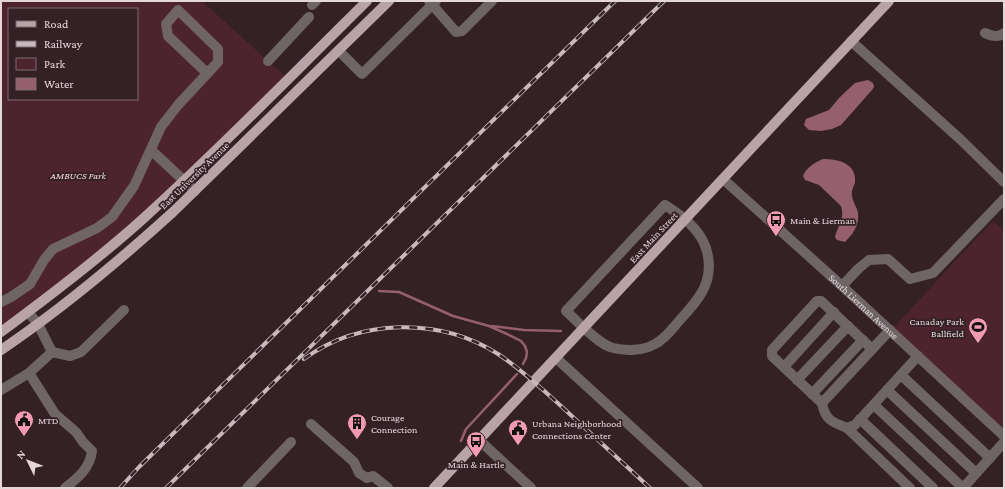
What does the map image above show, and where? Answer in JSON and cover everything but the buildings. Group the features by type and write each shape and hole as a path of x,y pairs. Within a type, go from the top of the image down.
{"main road":[{"name":"East University Avenue","path":"1,332 108,249 185,180 367,1"},
{"name":"East University Avenue","path":"1,350 74,297 141,241 389,1"},
{"name":"East Main Street","path":"434,488 889,1"}],"street":[{"path":"339,51 362,74 432,2 456,32 460,32 492,1"},
{"path":"1,302 11,298 30,284 44,260 53,250 97,228 112,217 134,186 161,127 178,105 218,62 218,49 178,10 166,24 168,36 207,73"},
{"path":"268,62 309,17"},
{"path":"985,33 990,36 1000,36 1004,33"},
{"path":"852,41 960,139 1004,182"},
{"path":"151,150 195,190"},
{"name":"South Lierman Avenue","path":"723,179 842,286 1004,436"},
{"path":"842,286 869,260 888,259 910,279 933,273 1004,199"},
{"path":"665,205 686,219 699,234 706,248 709,268 708,278 700,296 663,339 654,345 643,349 631,350 612,348 603,344 584,328 566,310 665,205"},
{"path":"872,349 822,301 817,302 782,339 772,350 772,356 822,403 824,413 833,422 847,428 910,488"},
{"path":"52,352 70,356 81,352 124,310"},
{"path":"28,312 38,324 52,352"},
{"path":"784,367 834,312"},
{"path":"797,380 848,326"},
{"path":"822,403 890,330"},
{"path":"812,394 863,340"},
{"path":"1,390 29,373 52,352"},
{"path":"847,428 855,425 918,356"},
{"path":"556,358 698,488"},
{"path":"29,373 55,414 76,432 92,451 91,460 85,470 65,488"},
{"path":"901,375 990,458"},
{"path":"887,390 976,473"},
{"path":"874,405 963,488 1004,442"},
{"path":"860,419 933,488"},
{"path":"311,424 354,462 359,473 367,478 373,476 388,488"},
{"path":"479,440 524,486"},
{"path":"246,488 291,442"}],"green space":[{"name":"AMBUCS Park","path":"1,1 202,1 288,79 185,180 1,332"},
{"path":"993,221 1004,231 1004,430 893,328"}],"water":[{"path":"868,80 873,83 874,87 841,125 832,129 821,131 809,130 804,125 806,119 829,110 855,83"},
{"path":"823,159 840,161 850,167 855,176 855,183 852,193 857,209 858,219 854,231 845,242 837,240 835,237 842,219 841,206 819,185 805,180 803,176 811,166"}],"waterway":[{"path":"379,291 399,292 453,316 489,326 521,341 527,352 523,364"},
{"path":"492,326 524,330 561,331"},
{"path":"461,441 466,429 517,374"}],"railway":[{"path":"120,488 139,467 615,1"},
{"path":"166,488 664,1"},
{"path":"304,359 326,345 350,336 375,330 400,327 451,333 475,342 498,354 523,372 650,488"}],"place":[{"name":"Main & Lierman","path":"776,237"},
{"name":"Canaday Park Ballfield","path":"978,344"},
{"name":"MTD","path":"24,437"},
{"name":"Courage Connection","path":"357,440"},
{"name":"Urbana Neighborhood Connections Center","path":"518,446"},
{"name":"Main & Hartle","path":"476,458"}]}
